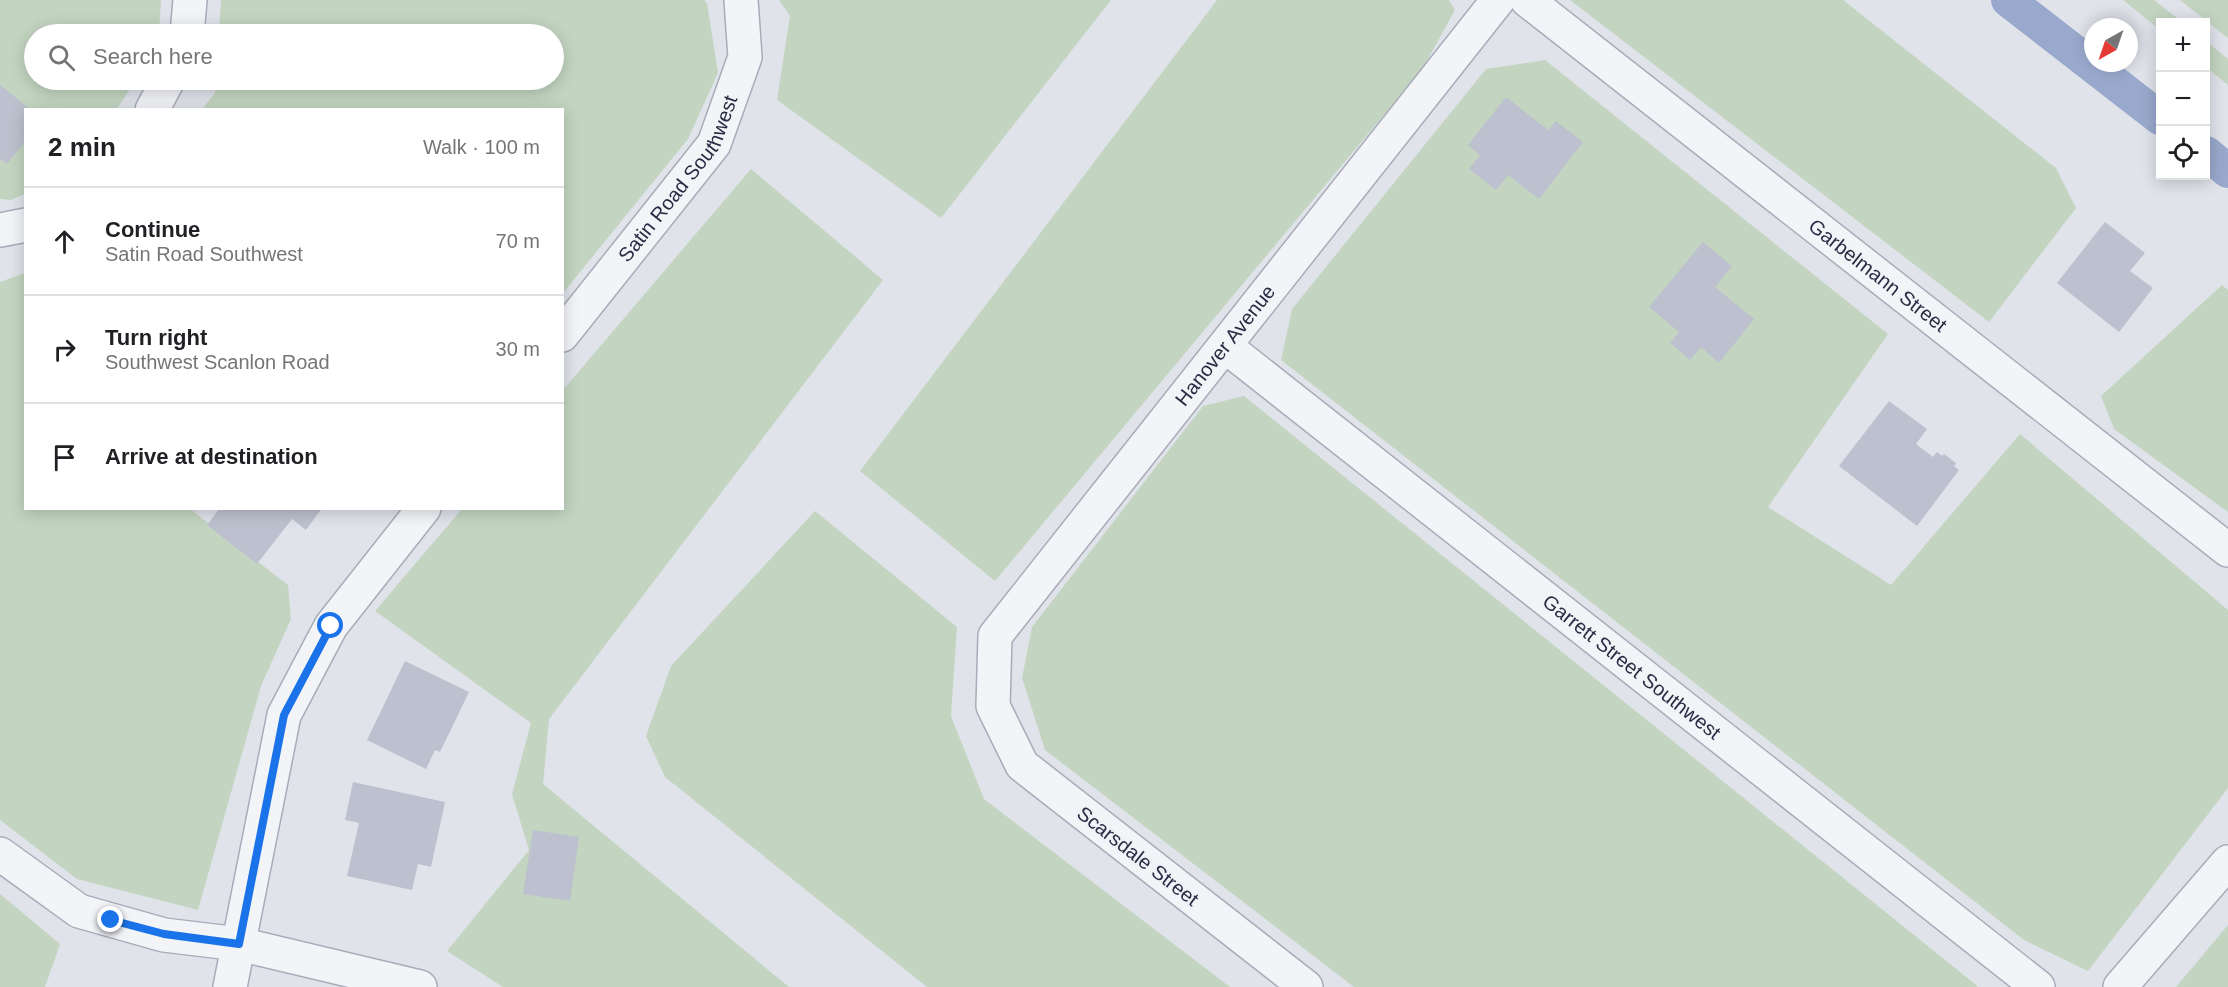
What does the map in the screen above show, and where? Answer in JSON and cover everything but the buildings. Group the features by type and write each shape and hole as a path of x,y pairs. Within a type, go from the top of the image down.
{"street":[{"path":"188,24 190,0"},
{"name":"Satin Road Southwest","path":"564,332 714,144 745,57 741,0"},
{"name":"Hanover Avenue","path":"993,706 995,636 1498,0"},
{"name":"Garbelmann Street","path":"1527,0 2228,550"},
{"path":"153,108 163,90"},
{"path":"0,230 24,225"},
{"name":"Garrett Street Southwest","path":"1225,346 2038,987"},
{"path":"230,987 284,715 331,626 422,510"},
{"name":"Scarsdale Street","path":"993,706 1022,765 1306,987"},
{"path":"0,854 79,911 164,934 239,944 420,987"},
{"path":"2120,987 2228,862"}],"green space":[{"path":"0,0 161,0 160,24 24,24 24,90 129,90 118,108 24,108 24,194 11,200 0,199"},
{"path":"221,0 704,0 707,3 718,73 688,139 564,292 564,108 203,108 215,90 564,90 564,24 220,24"},
{"path":"779,0 1111,0 941,218 777,100 790,16"},
{"path":"1217,0 1449,0 1455,10 1423,68 995,581 860,471"},
{"path":"1570,0 1843,0 2056,168 2076,208 1989,322"},
{"path":"2123,0 2154,0 2177,18 2156,18 2156,27"},
{"path":"2180,0 2228,0 2228,38 2210,24 2210,18 2203,18"},
{"path":"2210,44 2228,59 2228,85 2210,70"},
{"path":"1545,60 1888,334 1768,507 1891,585 2020,434 2228,610 2228,788 2088,971 2024,940 1281,360 1292,309 1486,69"},
{"path":"751,169 883,280 549,719 543,784 789,987 503,987 447,951 529,850 512,794 531,723 375,611 461,510 564,510 564,389"},
{"path":"24,273 24,510 191,510 288,585 291,619 261,686 198,910 77,879 0,820 0,282"},
{"path":"2222,285 2228,290 2228,512 2114,429 2101,396"},
{"path":"1244,396 1978,987 1354,987 1045,750 1022,678 1032,627 1203,406"},
{"path":"815,511 957,627 951,716 984,799 1230,987 927,987 665,777 646,736 671,666"},
{"path":"0,894 60,944 45,987 0,987"},
{"path":"2228,925 2228,987 2176,987"}],"waterway":[{"path":"2008,0 2156,115"},
{"path":"2210,156 2228,171"}],"route":[{"path":"111,920 164,934 239,944 284,715 331,626"}]}
